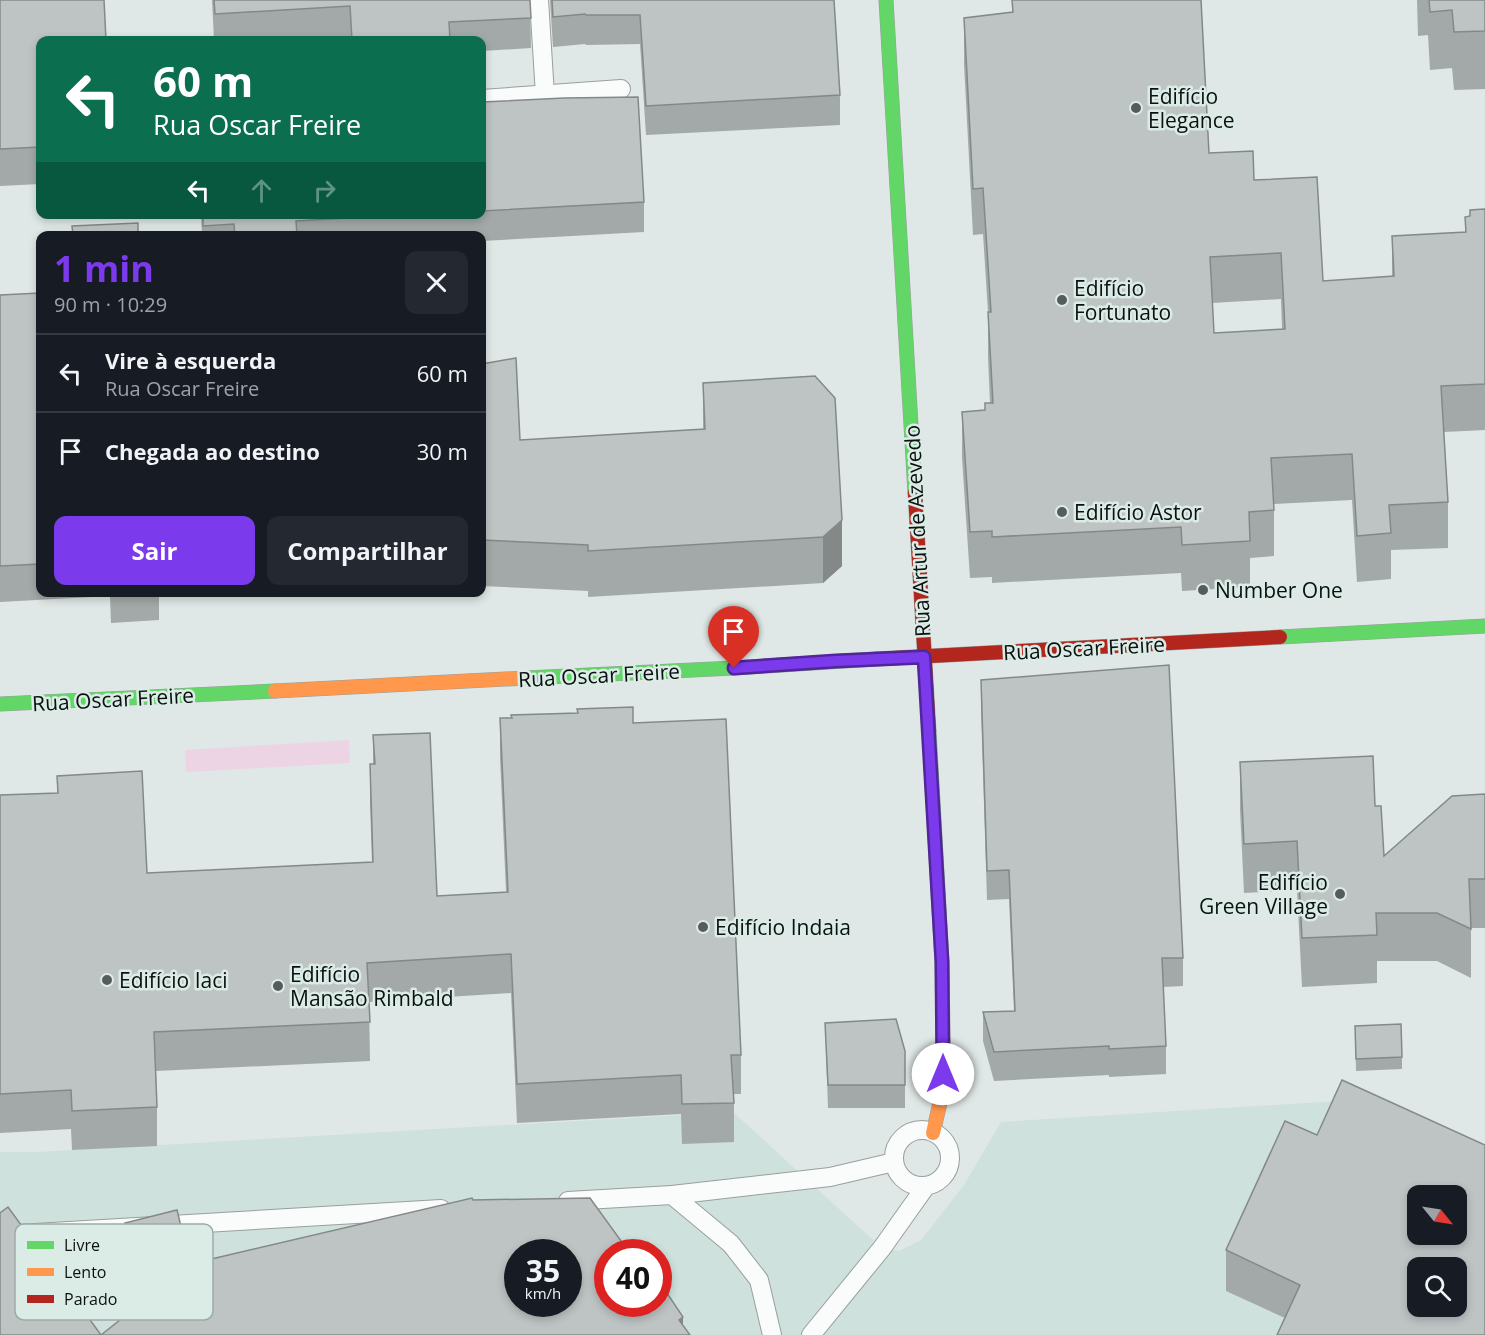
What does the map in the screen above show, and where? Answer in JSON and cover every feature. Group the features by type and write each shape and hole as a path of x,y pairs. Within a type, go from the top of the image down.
{"street":[{"name":"Rua Artur de Azevedo","path":"886,0 942,962 943,1090 933,1133"},
{"name":"Rua Oscar Freire","path":"0,704 734,668 1485,626"}],"lane":[{"path":"539,0 545,95"},
{"path":"486,99 621,89"},
{"path":"919,1130 933,1133 941,1138 950,1153 950,1162 942,1178 926,1186 909,1183 902,1179 894,1162 894,1155 905,1136 919,1130"},
{"path":"554,1202 672,1195 830,1177 894,1162"},
{"path":"811,1335 882,1248 926,1186"},
{"path":"672,1195 731,1244 759,1280 772,1335"},
{"path":"187,1224 460,1208"},
{"path":"0,1235 15,1234"}],"shaded area":[{"path":"349,740 350,763 186,772 185,750"},
{"path":"1338,1101 1485,1175 1485,1335 0,1335 0,1152 38,1152 733,1112 882,1248 899,1251 921,1240 964,1185 1001,1122"}],"building":[{"path":"0,0 104,0 106,36 36,36 36,147 0,149"},
{"path":"214,0 530,0 531,18 449,22 450,36 352,36 350,6 215,14"},
{"path":"552,0 834,0 840,95 646,106 640,15 585,14 553,17"},
{"path":"1012,0 1201,0 1209,153 1253,151 1254,180 1317,177 1323,281 1394,276 1392,236 1466,232 1465,217 1470,216 1470,210 1485,209 1485,384 1441,386 1448,502 1389,505 1391,533 1357,536 1352,454 1271,458 1274,510 1249,512 1250,541 1182,545 1181,527 992,537 992,531 970,532 962,412 985,410 985,403 993,403 988,312 991,312 983,188 973,189 964,18 1013,12","holes":["1281,253 1285,329 1214,333 1210,257"]},
{"path":"1429,0 1485,0 1485,31 1454,32 1452,10 1430,12"},
{"path":"638,97 644,202 486,211 486,102"},
{"path":"203,219 331,219 296,221 297,231 235,231 234,224 203,226"},
{"path":"138,223 138,231 72,231 72,226"},
{"path":"36,293 36,564 0,566 0,295"},
{"path":"516,358 520,440 705,429 703,383 815,376 835,398 842,520 823,537 588,551 588,545 486,540 486,363"},
{"path":"1169,665 1183,958 1162,958 1166,1046 1109,1049 1109,1046 994,1052 983,1012 1015,1011 1009,870 987,871 981,680"},
{"path":"633,707 633,723 726,719 741,1055 731,1055 734,1103 682,1104 681,1075 517,1084 511,954 367,963 370,1022 154,1032 157,1107 72,1111 71,1090 0,1094 0,795 58,793 57,776 142,771 147,873 373,862 370,764 375,764 373,735 430,733 437,896 508,892 500,718 512,718 511,715 578,713 577,709"},
{"path":"1373,756 1375,806 1381,806 1384,856 1452,796 1485,794 1485,879 1469,879 1471,929 1437,913 1376,913 1377,935 1302,938 1297,841 1244,844 1240,762"},
{"path":"896,1019 905,1051 905,1085 828,1085 825,1023"},
{"path":"1401,1024 1402,1057 1356,1059 1355,1026"},
{"path":"1342,1080 1485,1145 1485,1335 1277,1335 1300,1285 1226,1250 1285,1121 1317,1135"},
{"path":"472,1198 473,1200 590,1198 620,1239 594,1239 594,1317 672,1317 672,1300 683,1317 679,1320 690,1335 101,1335 120,1320 213,1320 213,1259"},
{"path":"8,1207 20,1224 15,1224 15,1320 90,1320 101,1335 0,1335 0,1213"},
{"path":"177,1210 180,1224 126,1224"}],"traffic: fast":[{"path":"886,0 915,493"},
{"path":"1280,637 1485,626"},
{"path":"526,678 875,659"},
{"path":"0,704 275,691"},
{"path":"929,731 942,962 943,1040"}],"traffic: slow":[{"path":"275,691 526,678"},
{"path":"933,1133 943,1090 943,1040"}],"traffic: jam":[{"path":"915,493 929,731"},
{"path":"875,659 1280,637"}],"place":[{"name":"Edifício Elegance","path":"1136,108"},
{"name":"Edifício Fortunato","path":"1062,300"},
{"name":"Edifício Astor","path":"1062,512"},
{"name":"Number One","path":"1203,590"},
{"name":"Edifício Green Village","path":"1340,894"},
{"name":"Edifício Indaia","path":"703,927"},
{"name":"Edifício Iaci","path":"107,980"},
{"name":"Edifício Mansão Rimbald","path":"278,986"}],"route":[{"path":"734,668 924,657 942,962 943,1074"}]}
